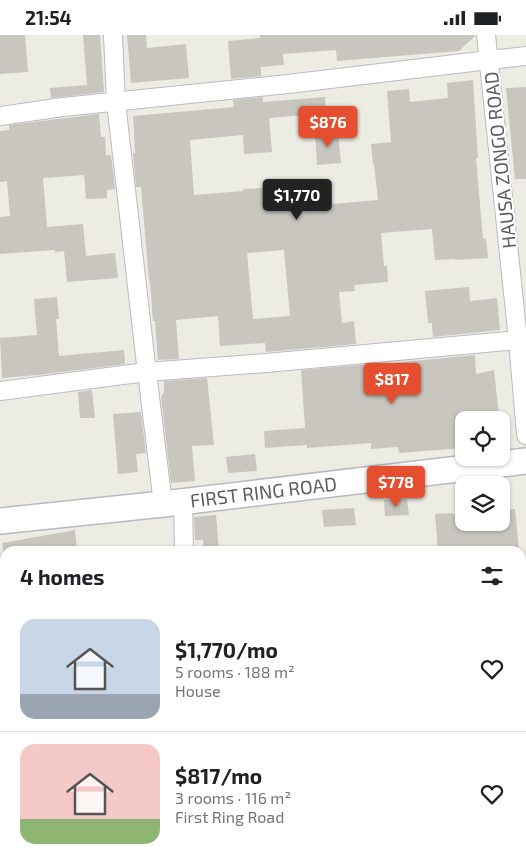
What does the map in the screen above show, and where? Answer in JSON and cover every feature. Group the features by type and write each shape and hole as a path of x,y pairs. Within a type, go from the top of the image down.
{"street":[{"path":"113,35 116,102 146,372 183,546"},
{"name":"HAUSA ZONGO ROAD","path":"486,35 526,435"},
{"path":"0,116 63,107 288,84 526,56"},
{"path":"0,391 146,372 518,340"},
{"name":"FIRST RING ROAD","path":"0,521 526,461"}],"building":[{"path":"0,35 25,35 28,72 0,74"},
{"path":"83,35 100,35 104,92 51,98 50,88 87,85"},
{"path":"127,35 146,35 147,48 186,44 189,78 131,83"},
{"path":"260,35 476,35 459,51 337,61 336,50 283,54 284,65 261,67 261,76 231,79 228,41 260,38"},
{"path":"473,80 478,158 476,158 483,239 486,238 488,258 435,260 432,229 381,233 384,266 387,266 388,282 354,285 355,291 339,292 342,323 354,321 356,344 266,352 265,343 220,346 218,316 176,320 179,359 158,360 141,187 136,187 133,153 135,153 133,116 234,107 233,100 263,97 263,102 325,97 326,113 269,118 272,152 244,154 243,135 190,140 194,195 265,188 267,210 378,200 371,144 391,142 387,91 409,89 410,102 448,98 447,83","holes":["284,250 290,316 253,319 247,253"]},
{"path":"526,87 526,179 515,179 506,88"},
{"path":"99,114 101,137 105,137 106,155 111,155 115,189 107,190 107,198 86,199 84,175 43,178 47,227 83,224 86,256 115,253 118,278 67,282 64,251 0,254 0,217 10,216 7,181 0,182 0,131 9,130 9,125"},
{"path":"338,131 341,163 317,165 315,133"},
{"path":"469,287 470,301 497,298 500,330 433,337 432,323 428,323 425,291"},
{"path":"57,297 59,319 56,319 59,356 124,350 125,364 2,378 0,338 37,335 34,299"},
{"path":"475,355 476,374 494,370 498,411 455,411 455,449 399,453 398,447 371,449 371,443 307,448 307,445 265,448 264,431 305,428 301,370"},
{"path":"207,378 214,445 192,446 195,481 171,483 161,397 164,392 164,381"},
{"path":"92,390 95,418 80,418 78,392"},
{"path":"141,412 146,453 136,454 138,472 118,474 113,414"},
{"path":"255,454 257,471 228,473 226,457"},
{"path":"407,499 409,515 385,516 384,500"},
{"path":"354,508 356,525 324,527 322,510"},
{"path":"510,509 515,509 519,546 438,546 435,514 455,514 455,531 510,531"},
{"path":"216,515 219,546 204,546 203,540 195,540 194,517"},
{"path":"75,530 77,546 2,546 2,543"}]}
